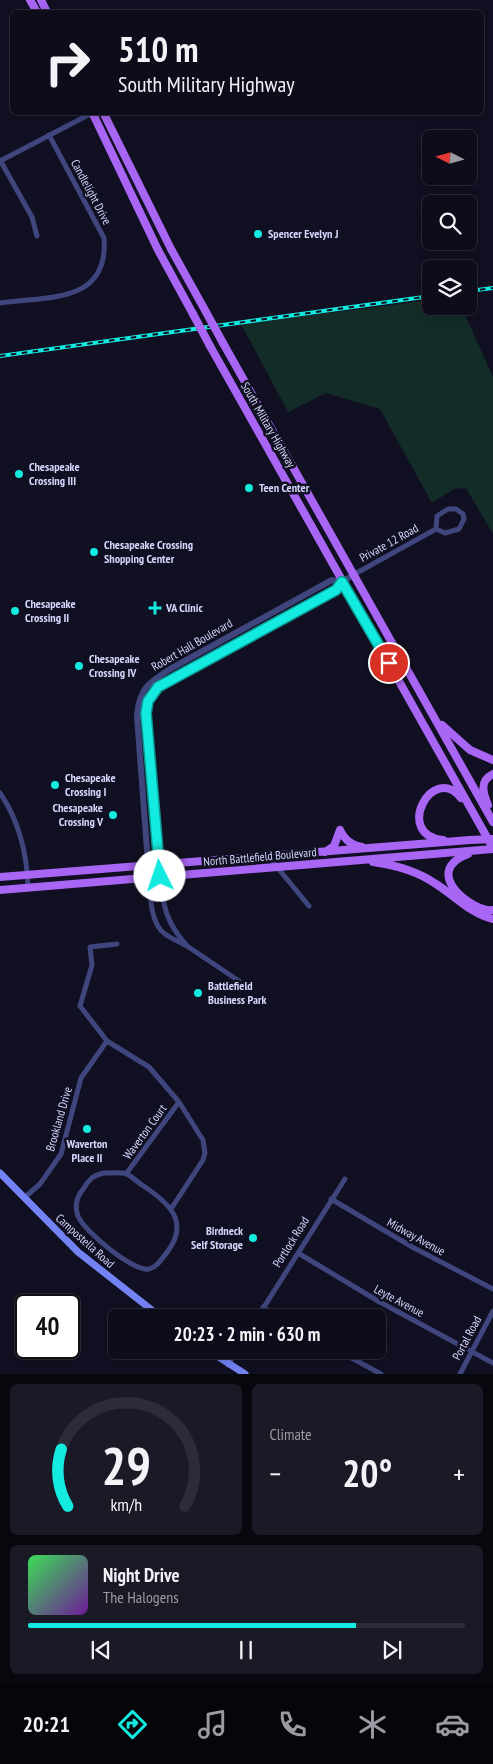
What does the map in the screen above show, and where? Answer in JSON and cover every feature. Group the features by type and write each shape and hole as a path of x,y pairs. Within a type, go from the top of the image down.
{"main road":[{"name":"South Military Highway","path":"93,115 158,250 210,346 493,849"},
{"name":"South Military Highway","path":"104,115 171,249 353,575 493,820"},
{"path":"432,713 463,744 493,760"},
{"path":"493,774 486,779 483,790 493,820"},
{"path":"470,840 436,839 425,834 421,828 419,816 424,802 432,791 446,788 455,792 483,831"},
{"path":"325,852 334,846 340,830 345,839 351,844 374,848"},
{"name":"North Battlefield Boulevard","path":"0,877 159,863 493,839"},
{"name":"North Battlefield Boulevard","path":"0,890 493,849"},
{"path":"476,851 461,856 451,864 449,881 451,886 471,903 482,909 493,910"},
{"path":"354,860 383,863 411,871 436,884 472,910 493,919"},
{"name":"Campostella Road","path":"0,1173 84,1257 150,1309"},
{"path":"221,1359 246,1374"},
{"path":"228,1364 228,1374"}],"street":[{"path":"36,236 32,217 0,160 88,115"},
{"name":"Candlelight Drive","path":"0,303 72,293 86,287 96,279 103,267 106,255 104,238 49,135"},
{"name":"Private 12 Road","path":"448,508 456,509 463,514 464,519 459,529 445,533 436,529 437,516 448,508"},
{"name":"Private 12 Road","path":"353,575 436,529"},
{"name":"Robert Hall Boulevard","path":"160,876 147,727 148,701 158,687 336,590 342,582 353,575"},
{"name":"Robert Hall Boulevard","path":"141,693 154,678 170,669 332,580 342,582"},
{"path":"141,693 142,716 147,727"},
{"path":"141,693 137,716 149,877 155,918 164,934 187,946 239,981"},
{"path":"0,793 16,821 28,874 28,887"},
{"path":"268,856 309,906"},
{"path":"160,876 166,916 173,930 187,946"},
{"path":"116,944 90,947 92,965 80,1006 107,1041 149,1067 179,1102 203,1140 205,1153 200,1166 171,1208"},
{"name":"Brookland Drive","path":"24,1198 40,1184 61,1154 81,1078 107,1041"},
{"name":"Waverton Court","path":"126,1174 179,1102"},
{"path":"104,1172 126,1174 153,1192 171,1208 176,1218 176,1237 159,1263 153,1267 141,1269 119,1256 82,1223 78,1217 76,1201 92,1177 104,1172"},
{"name":"Portlock Road","path":"264,1307 345,1179"},
{"name":"Midway Avenue","path":"331,1199 414,1248 493,1289"},
{"name":"Leyte Avenue","path":"298,1253 370,1297 493,1363"},
{"name":"Portal Road","path":"460,1374 493,1311"},
{"path":"228,1364 231,1359"},
{"path":"354,1359 381,1374"}],"green space":[{"path":"422,301 422,315 465,315 493,377 493,534 466,488 454,489 432,503 380,409 326,393 288,412 241,324"}],"railway":[{"path":"477,290 493,288"},
{"path":"0,356 422,297"}],"place":[{"name":"Spencer Evelyn J","path":"258,234"},
{"name":"Chesapeake Crossing III","path":"19,474"},
{"name":"Teen Center","path":"249,488"},
{"name":"Chesapeake Crossing Shopping Center","path":"94,552"},
{"name":"VA Clinic","path":"155,608"},
{"name":"Chesapeake Crossing II","path":"15,611"},
{"name":"Chesapeake Crossing IV","path":"79,666"},
{"name":"Chesapeake Crossing I","path":"55,785"},
{"name":"Chesapeake Crossing V","path":"113,815"},
{"name":"Battlefield Business Park","path":"198,993"},
{"name":"Waverton Place II","path":"87,1129"},
{"name":"Birdneck Self Storage","path":"253,1238"}],"route":[{"path":"160,876 146,713 148,701 158,687 336,590 342,582 389,663"}]}
